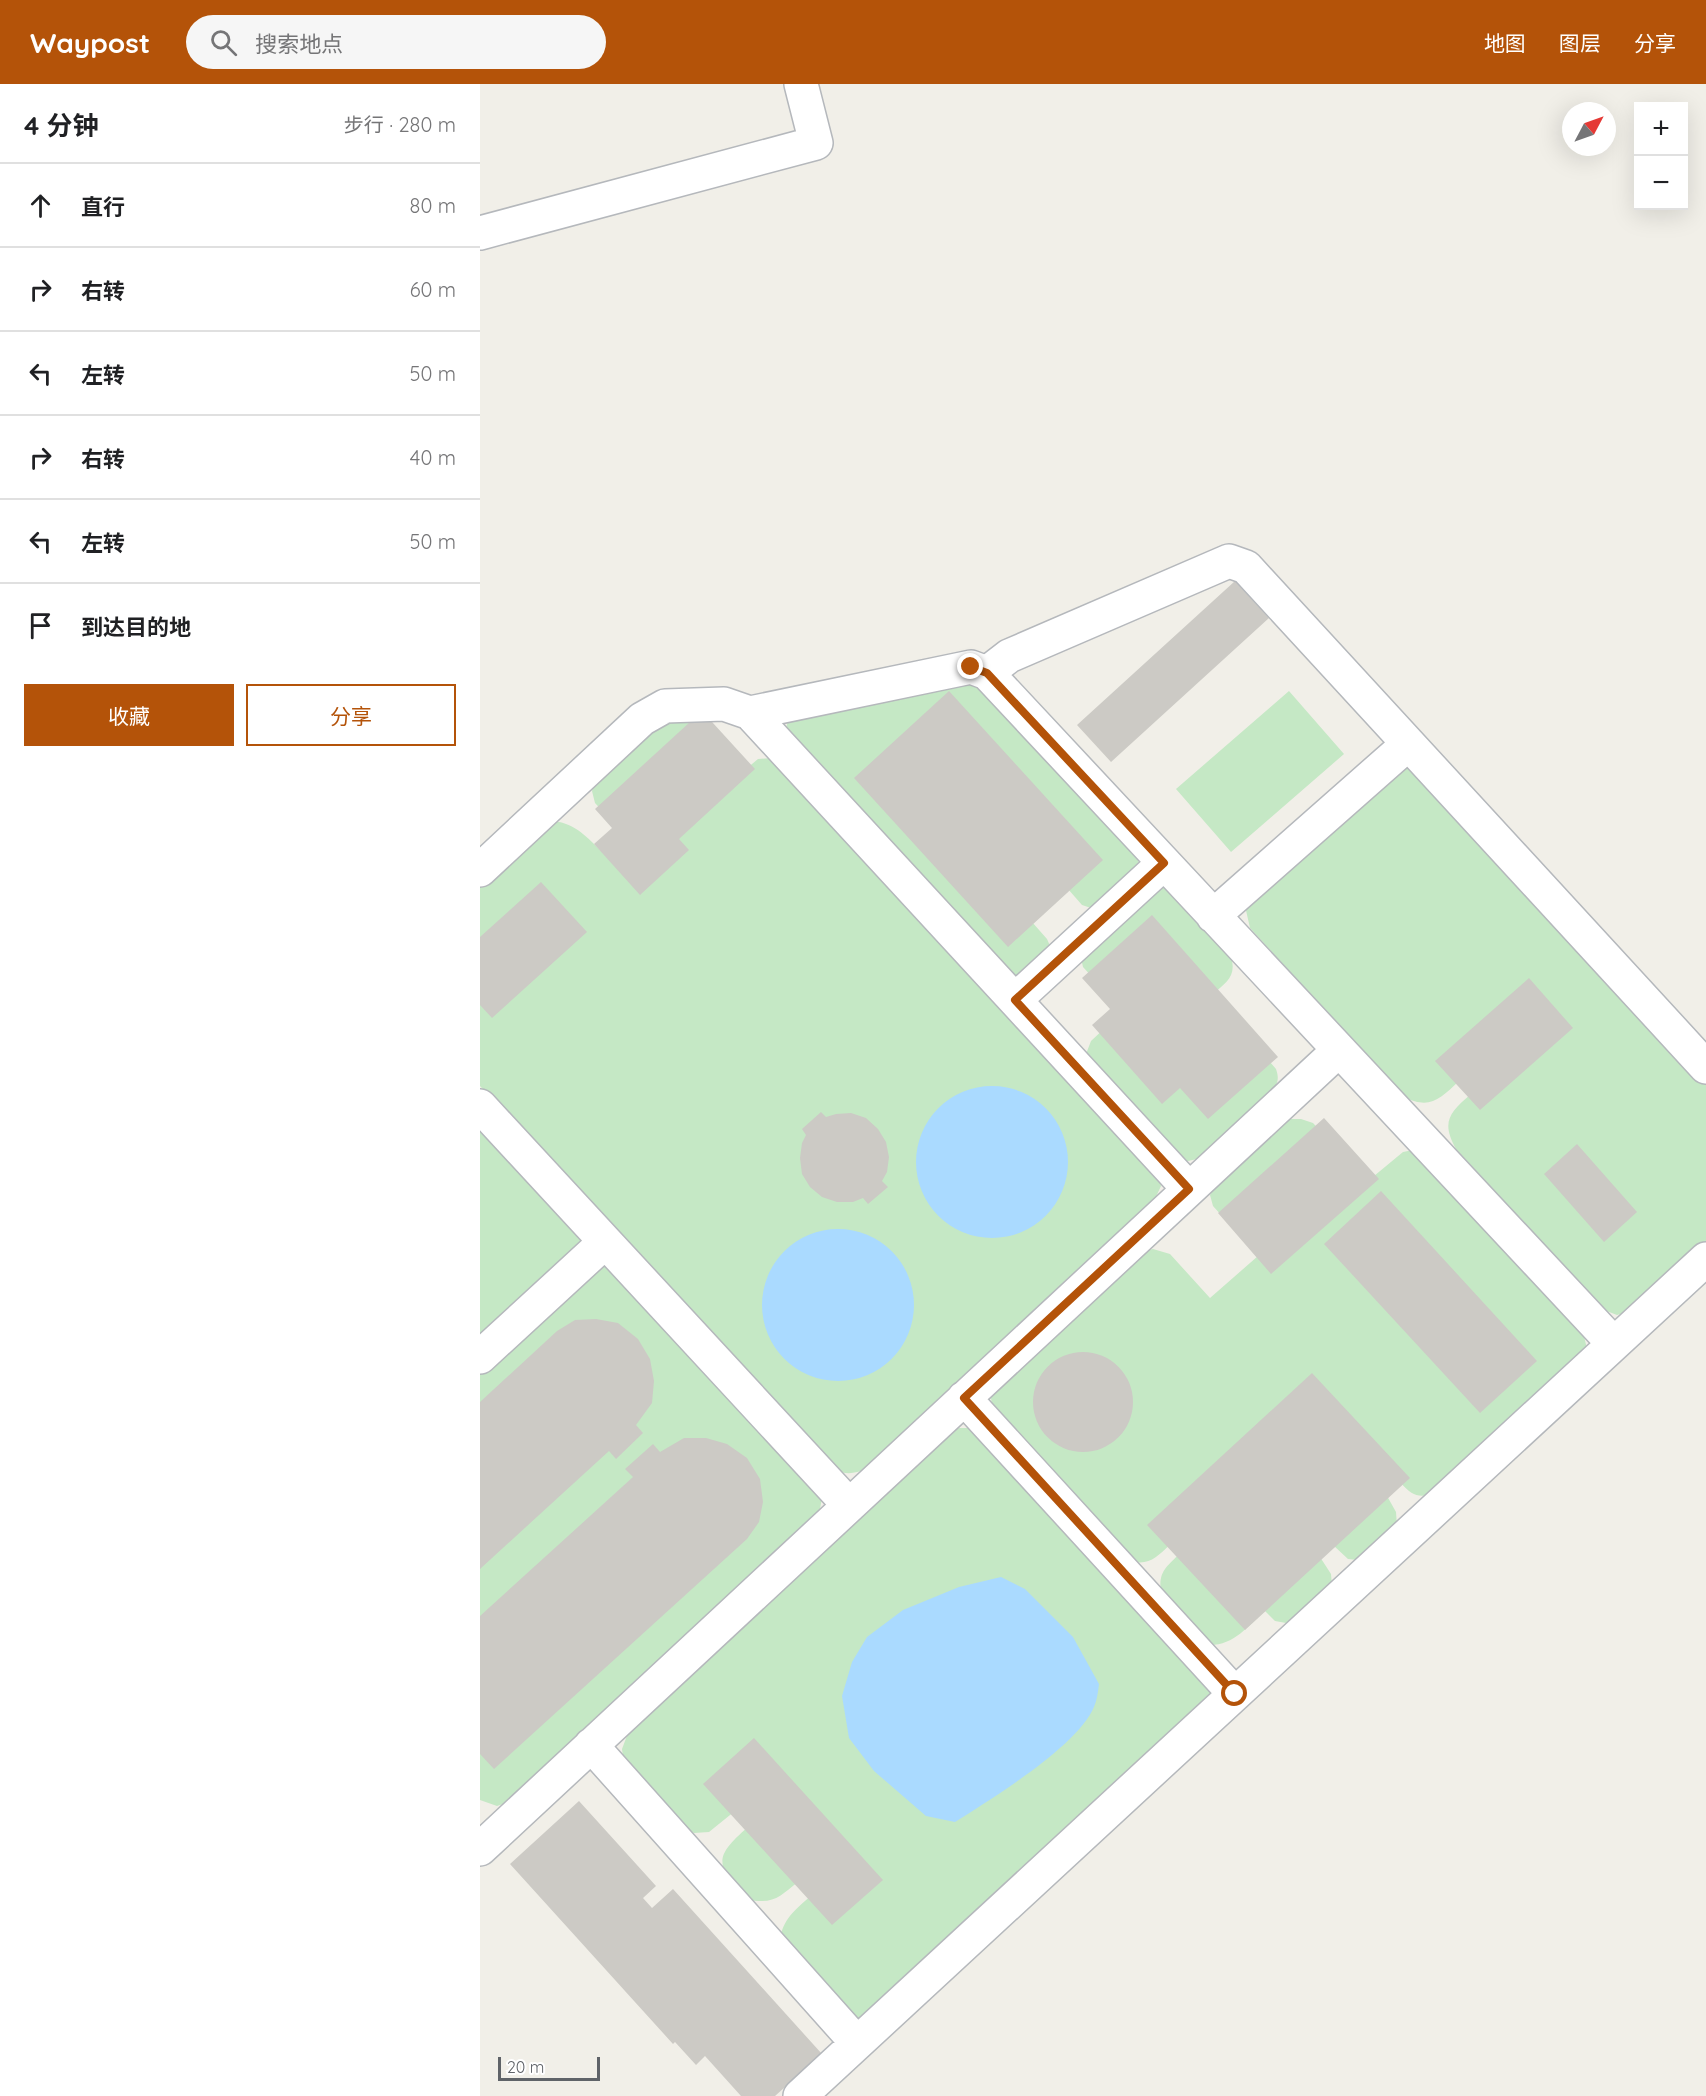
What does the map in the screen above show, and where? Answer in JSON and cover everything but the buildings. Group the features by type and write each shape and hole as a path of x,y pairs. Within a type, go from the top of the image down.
{"street":[{"path":"480,233 816,143 801,84"},
{"path":"987,673 1009,656 1228,561 1246,567 1706,1067"},
{"path":"750,713 971,667 987,673 1614,1344"},
{"path":"480,870 642,719 665,706 724,704 750,713 1189,1189"},
{"path":"1213,916 1408,744"},
{"path":"1015,1000 1164,863"},
{"path":"485,1835 591,1745 1339,1050"},
{"path":"480,1106 849,1505"},
{"path":"480,1357 605,1242"},
{"path":"800,2096 1706,1259"},
{"path":"964,1398 1235,1694"},
{"path":"591,1745 857,2043"}],"green space":[{"path":"975,679 1139,858 1138,867 1091,908 1082,905 1068,889 1032,922 1047,939 1051,948 1023,976 1011,976 784,735 788,721"},
{"path":"1289,691 1344,754 1231,852 1176,789"},
{"path":"691,714 746,769 758,759 772,758 1158,1169 1161,1186 1154,1201 867,1469 858,1472 846,1473 833,1469 480,1086 480,880 554,821 575,828 602,852 623,833 595,803 592,791 598,776 658,722"},
{"path":"1411,765 1706,1078 1706,1246 1630,1311 1617,1315 1604,1310 1456,1149 1451,1140 1448,1125 1457,1107 1471,1094 1459,1081 1434,1101 1421,1103 1404,1097 1250,928 1245,906 1395,769"},
{"path":"1156,884 1165,886 1231,957 1233,970 1229,979 1212,995 1276,1069 1278,1076 1276,1085 1270,1094 1197,1159 1188,1161 1182,1161 1086,1054 1091,1041 1123,1011 1083,967 1081,958"},
{"path":"1289,1119 1301,1119 1313,1123 1368,1181 1403,1152 1413,1150 1578,1323 1587,1349 1437,1493 1417,1495 1401,1483 1387,1496 1396,1512 1397,1526 1358,1560 1348,1559 1333,1545 1320,1557 1331,1574 1332,1586 1299,1621 1286,1623 1275,1621 1265,1611 1233,1638 1210,1645 1161,1592 1162,1574 1180,1553 1171,1544 1146,1562 1126,1560 993,1412 991,1398 997,1385 1136,1253 1153,1249 1170,1254 1210,1298 1258,1256 1213,1206 1210,1195 1217,1183"},
{"path":"480,1121 583,1238 581,1252 480,1344"},
{"path":"602,1260 822,1498 820,1509 815,1518 509,1802 497,1806 480,1800 480,1367"},
{"path":"959,1428 972,1428 1214,1690 1213,1703 867,2019 856,2019 780,1941 787,1920 812,1895 799,1881 771,1900 748,1900 730,1879 722,1863 728,1848 748,1827 735,1811 709,1832 694,1833 681,1827 624,1764 622,1749 628,1733 944,1437"}],"water":[{"path":"992,1086 1007,1087 1021,1092 1046,1108 1062,1133 1067,1147 1067,1177 1062,1191 1046,1216 1021,1232 1007,1237 992,1238 977,1237 963,1232 938,1216 922,1191 917,1177 916,1162 917,1147 922,1133 938,1108 963,1092 977,1087"},
{"path":"838,1229 867,1235 892,1251 908,1276 914,1305 908,1334 892,1359 867,1375 838,1381 809,1375 784,1359 768,1334 762,1305 768,1276 784,1251 809,1235"},
{"path":"1001,1577 1025,1589 1073,1637 1099,1684 1096,1702 1085,1722 1070,1739 1010,1786 955,1822 926,1816 874,1771 849,1738 842,1696 852,1662 867,1637 903,1610 959,1587"}],"route":[{"path":"971,667 987,673 1164,863 1015,1000 1189,1189 964,1398 1235,1694"}]}
